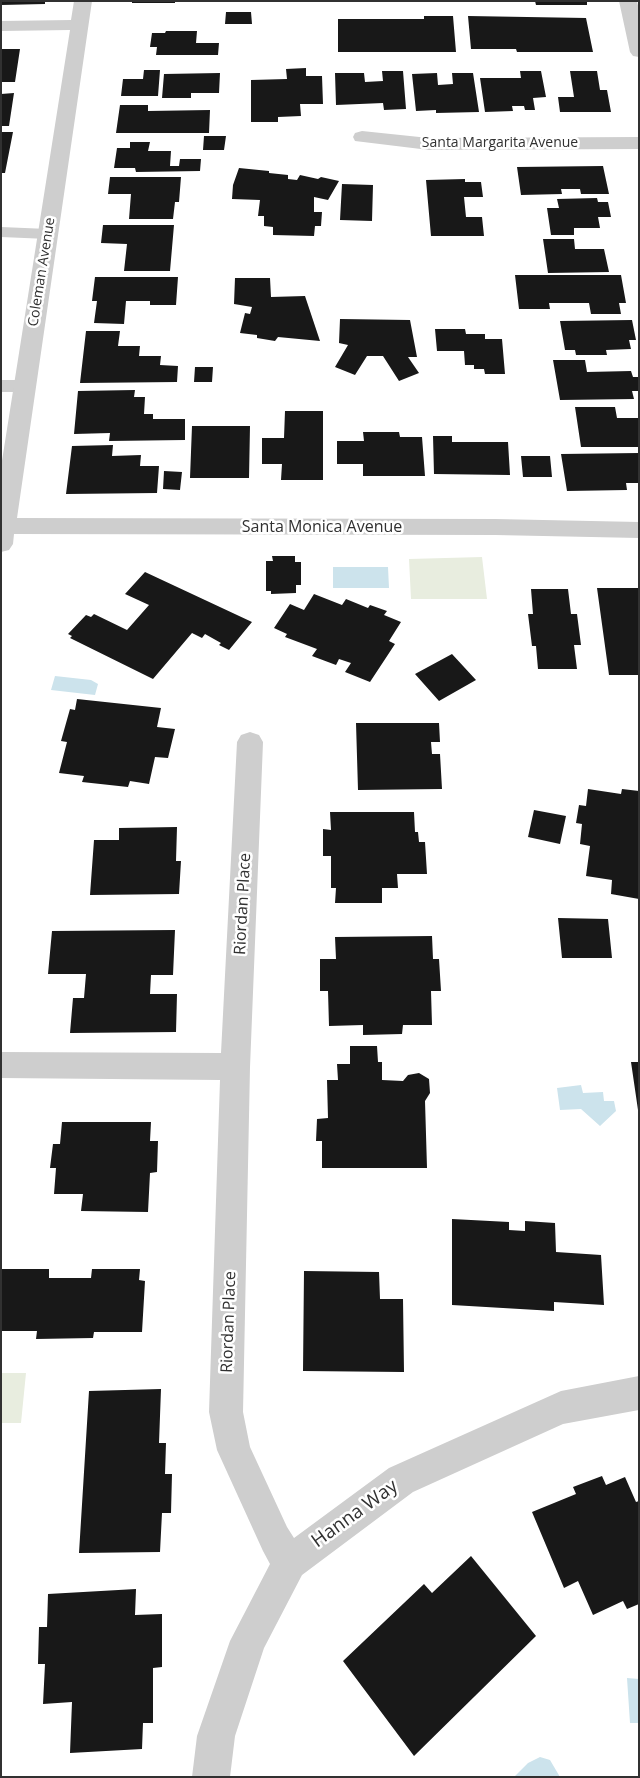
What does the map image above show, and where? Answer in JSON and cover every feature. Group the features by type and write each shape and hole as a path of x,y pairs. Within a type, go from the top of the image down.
{"street":[{"name":"Coleman Avenue","path":"3,523 83,1"},
{"path":"628,1 639,52"},
{"path":"1,26 79,25"},
{"name":"Santa Margarita Avenue","path":"362,137 429,144 639,143"},
{"name":"Santa Monica Avenue","path":"3,523 639,530"},
{"name":"Riordan Place","path":"250,742 235,1067 226,1412 234,1450 275,1539 290,1563"},
{"path":"1,1065 235,1067"},
{"name":"Hanna Way","path":"211,1777 216,1736 248,1640 290,1563 401,1480 561,1408 639,1394"}],"lane":[{"path":"1,232 48,234"},
{"path":"1,386 25,386"}],"shaded area":[{"path":"482,557 487,599 411,599 409,559"},
{"path":"1,1373 26,1373 21,1423 1,1423"}],"water":[{"path":"333,567 388,567 389,588 333,588"},
{"path":"55,676 91,680 98,684 95,695 51,690"},
{"path":"581,1085 583,1093 603,1092 604,1101 614,1101 616,1111 600,1126 581,1109 560,1110 557,1088"},
{"path":"627,1678 639,1679 639,1723 630,1723"},
{"path":"540,1757 550,1760 560,1777 514,1777 528,1763"}],"building":[{"path":"1,1 45,1 45,4 1,5"},
{"path":"132,1 175,1 175,3 132,3"},
{"path":"535,1 587,1 587,5 536,5"},
{"path":"226,12 251,12 252,24 225,24"},
{"path":"424,16 453,16 456,52 338,52 338,19 424,19"},
{"path":"468,16 586,18 593,52 517,52 516,49 471,49"},
{"path":"166,31 197,31 196,43 219,43 218,55 156,55 157,47 150,47 152,33 165,33"},
{"path":"1,49 20,49 15,82 1,82"},
{"path":"306,68 306,76 322,76 323,104 300,104 301,116 278,117 278,122 251,122 251,80 287,79 286,69"},
{"path":"144,70 160,70 158,96 121,96 123,79 143,79"},
{"path":"382,71 403,71 406,109 384,110 383,103 336,105 335,73 364,73 365,82 383,81"},
{"path":"520,71 541,71 546,97 533,98 535,110 525,110 524,106 512,106 513,111 485,112 480,78 521,78"},
{"path":"570,71 597,71 600,90 607,90 611,112 560,112 558,97 574,97"},
{"path":"220,73 219,93 191,93 191,98 162,98 164,74"},
{"path":"437,73 438,85 453,84 452,73 473,73 479,112 436,113 436,110 416,111 412,74"},
{"path":"14,93 9,126 1,126 1,94"},
{"path":"120,105 148,105 148,111 210,110 209,133 116,133"},
{"path":"1,132 13,132 5,173 1,173"},
{"path":"204,136 226,136 224,150 203,150"},
{"path":"130,142 150,142 148,151 171,151 170,166 179,166 180,159 201,159 200,171 136,172 135,168 114,168 117,148 130,148"},
{"path":"603,166 609,194 581,194 580,189 561,189 562,194 521,195 517,167"},
{"path":"239,168 288,175 288,179 297,180 300,175 339,181 328,200 314,197 314,212 322,212 321,226 315,226 314,236 273,235 273,227 264,226 264,216 258,216 260,200 232,199 233,185"},
{"path":"110,177 181,177 179,202 175,202 173,219 129,219 131,194 108,194"},
{"path":"465,179 465,182 481,182 483,197 464,197 466,217 482,217 484,236 431,236 426,180"},
{"path":"342,184 373,185 372,221 340,220"},
{"path":"597,198 598,202 608,202 611,217 598,217 600,228 574,228 574,235 551,235 547,208 559,208 557,199"},
{"path":"103,225 174,225 170,271 124,271 127,244 101,243"},
{"path":"543,239 574,239 575,249 604,249 609,272 548,273"},
{"path":"515,275 621,275 626,303 619,303 621,314 591,314 589,303 549,303 550,309 519,309"},
{"path":"95,277 178,277 176,305 150,305 150,301 126,301 124,324 94,323 97,301 92,301"},
{"path":"235,278 270,278 271,297 305,296 320,341 278,337 275,341 257,338 257,335 240,333 245,313 250,314 252,307 234,304"},
{"path":"340,319 410,320 417,357 408,357 419,373 399,381 383,356 367,356 355,375 335,367 348,345 339,343"},
{"path":"632,320 636,340 629,340 631,349 606,350 607,355 576,355 575,350 565,350 560,321"},
{"path":"435,329 465,329 466,334 485,334 485,339 502,339 505,374 485,374 484,369 474,369 474,365 465,365 464,351 437,351"},
{"path":"86,331 120,331 118,346 140,346 139,356 161,356 160,365 178,366 177,382 80,383"},
{"path":"553,360 585,360 587,372 631,371 633,377 638,377 639,391 632,391 634,399 560,400"},
{"path":"195,367 213,367 212,382 194,382"},
{"path":"135,390 134,397 145,397 144,414 153,414 153,419 185,419 185,440 109,441 110,433 74,434 78,391"},
{"path":"575,407 615,407 617,418 639,418 639,447 581,447"},
{"path":"285,411 323,411 323,480 281,480 282,464 262,464 262,438 284,438"},
{"path":"192,426 250,426 249,478 190,478"},
{"path":"363,432 399,432 400,437 422,437 425,476 363,476 363,464 337,464 337,441 364,441"},
{"path":"433,436 452,436 452,442 508,442 510,475 434,474"},
{"path":"113,445 112,456 141,455 140,466 159,466 157,493 66,494 72,446"},
{"path":"639,453 639,483 626,483 627,490 567,491 561,454"},
{"path":"521,456 550,456 552,477 523,477"},
{"path":"164,471 182,472 180,490 163,489"},
{"path":"272,556 295,556 295,562 301,562 301,585 296,585 296,593 271,594 271,591 266,591 266,561 273,561"},
{"path":"145,572 252,622 229,650 205,634 202,638 192,633 153,679 70,638 72,636 68,634 86,615 91,617 94,614 127,630 149,605 125,594"},
{"path":"597,588 639,588 639,675 609,675"},
{"path":"531,589 568,589 571,614 577,614 581,645 574,645 577,669 538,669 536,646 532,646 528,614 533,614"},
{"path":"314,594 342,605 346,599 368,608 370,605 387,611 384,615 401,622 389,641 395,644 370,682 345,672 351,663 339,659 336,665 312,656 317,649 285,637 287,634 274,628 290,604 304,610"},
{"path":"452,654 476,680 439,701 415,674"},
{"path":"77,699 161,708 157,727 175,729 168,758 155,757 149,784 130,781 128,787 82,782 84,776 59,773 67,742 61,741 70,709 75,710"},
{"path":"356,723 439,723 440,742 431,742 432,754 440,754 442,789 358,790"},
{"path":"588,789 621,794 622,789 639,791 639,899 611,894 612,880 586,876 590,846 580,844 582,824 576,823 579,805 586,806"},
{"path":"534,810 566,816 560,844 528,837"},
{"path":"330,812 414,812 415,832 418,832 419,842 425,842 427,874 397,874 398,888 382,888 382,903 335,903 336,888 331,888 331,856 323,856 323,829 331,830"},
{"path":"177,827 176,861 181,861 179,894 90,895 94,840 119,840 119,828"},
{"path":"558,918 608,919 612,958 562,958"},
{"path":"175,930 173,975 151,975 150,994 177,994 176,1032 70,1033 73,998 84,998 86,974 48,974 52,931"},
{"path":"432,936 433,959 439,959 441,991 431,991 432,1025 403,1025 402,1034 363,1035 363,1025 329,1026 328,991 320,991 320,959 336,959 335,937"},
{"path":"350,1046 377,1046 378,1062 382,1062 382,1080 403,1081 408,1075 419,1073 429,1079 430,1093 425,1101 427,1168 322,1168 322,1141 316,1141 317,1119 328,1118 327,1080 338,1080 337,1064 350,1064"},
{"path":"631,1062 639,1062 639,1110 638,1110"},
{"path":"62,1122 151,1122 150,1141 158,1141 157,1172 150,1173 148,1212 81,1211 83,1194 54,1194 56,1168 50,1168 53,1144 60,1144"},
{"path":"452,1219 509,1222 509,1230 525,1231 525,1221 555,1223 556,1252 601,1255 604,1305 554,1302 554,1311 452,1305"},
{"path":"1,1269 49,1269 49,1278 91,1278 92,1269 140,1269 139,1280 145,1281 142,1332 94,1332 93,1338 36,1339 37,1331 1,1331"},
{"path":"304,1271 379,1272 380,1299 403,1299 404,1372 303,1371"},
{"path":"161,1389 159,1443 166,1443 165,1474 172,1474 171,1513 162,1513 160,1552 79,1553 89,1391"},
{"path":"602,1476 606,1485 625,1477 636,1502 639,1501 639,1604 627,1609 623,1601 593,1615 578,1581 564,1588 532,1512 576,1494 573,1487"},
{"path":"471,1556 536,1636 414,1756 343,1661 424,1584 432,1593"},
{"path":"136,1589 135,1615 162,1614 162,1667 153,1668 153,1723 143,1723 142,1749 70,1753 72,1702 43,1704 45,1664 38,1664 39,1627 47,1627 48,1594"}]}
